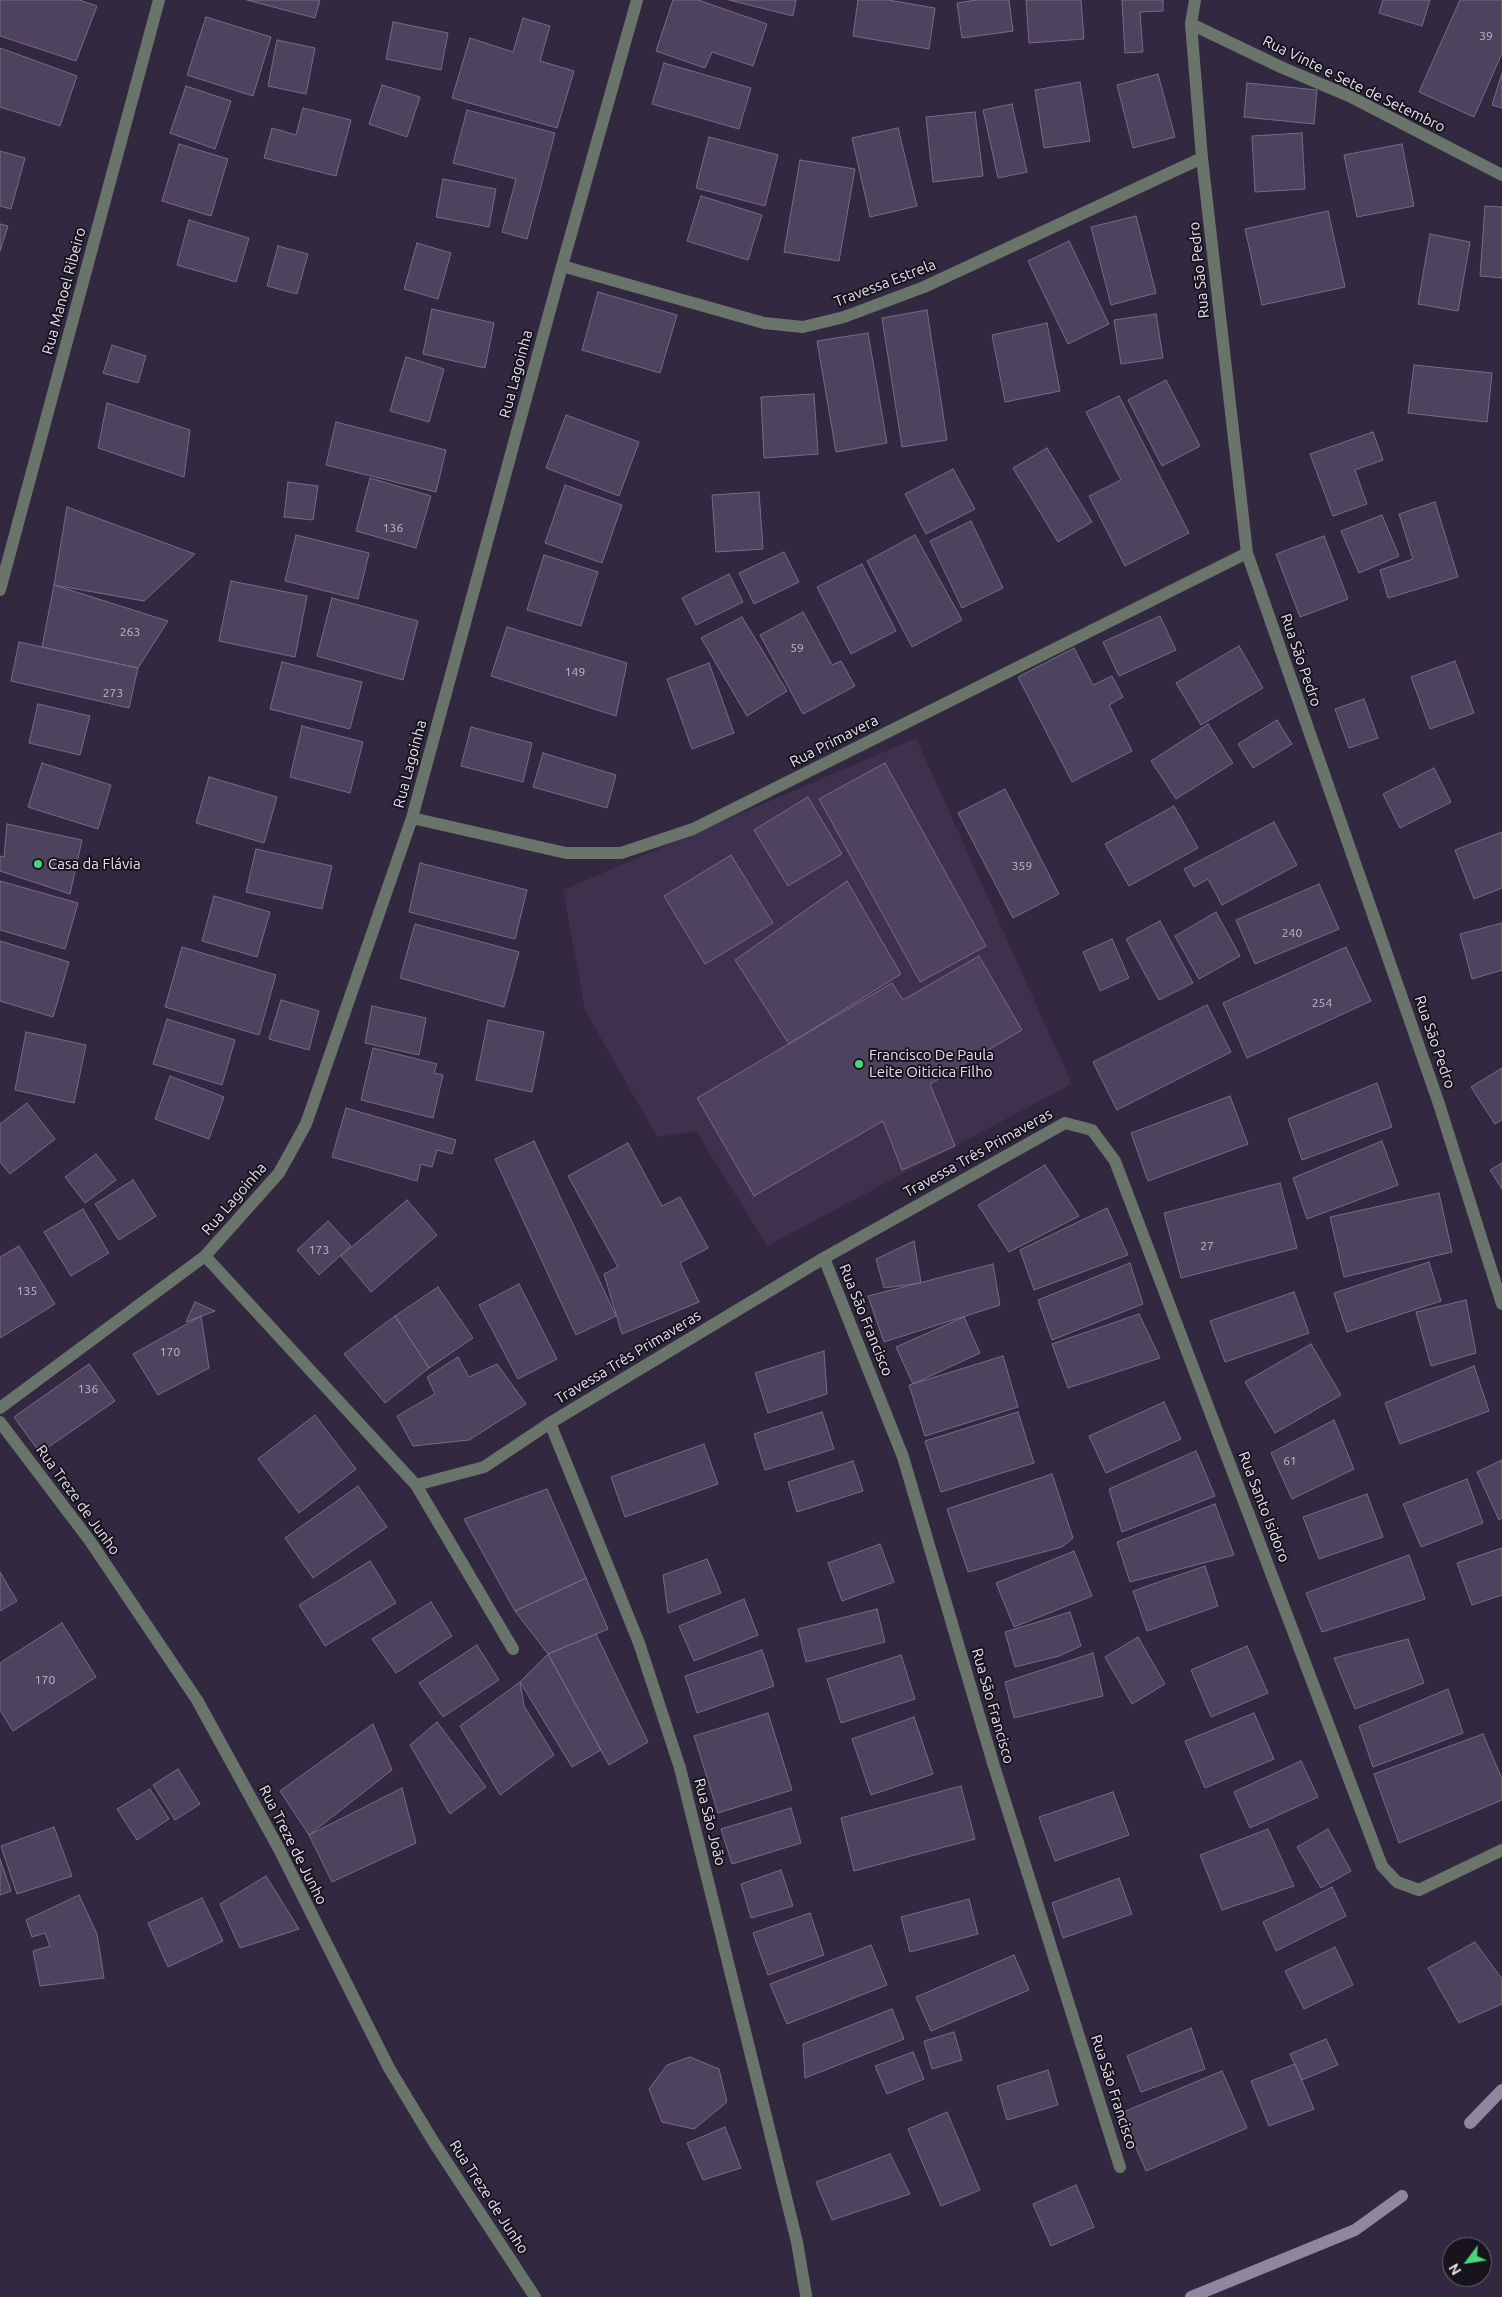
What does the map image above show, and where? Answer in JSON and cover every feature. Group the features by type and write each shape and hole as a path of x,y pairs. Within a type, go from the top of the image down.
{"street":[{"name":"Rua Manoel Ribeiro","path":"0,590 159,0"},
{"name":"Rua Lagoinha","path":"0,1408 205,1256 279,1173 306,1124 412,818 562,266 637,0"},
{"name":"Rua São Pedro","path":"1194,0 1191,24 1202,158 1247,553 1439,1104 1502,1304"},
{"name":"Rua Vinte e Sete de Setembro","path":"1191,24 1283,68 1349,96 1502,175"},
{"name":"Travessa Estrela","path":"562,266 764,323 803,327 844,317 924,287 1202,158"},
{"name":"Rua Primavera","path":"412,818 566,853 621,852 693,829 1247,553"},
{"name":"Travessa Três Primaveras","path":"416,1485 484,1467 550,1423 824,1258 1065,1123 1092,1130 1115,1161"},
{"name":"Rua Santo Isidoro","path":"1115,1161 1382,1866 1397,1882 1419,1890 1502,1850"},
{"path":"205,1256 416,1485 513,1649"},
{"name":"Rua São Francisco","path":"824,1258 903,1456 993,1763 1120,2167"},
{"name":"Rua Treze de Junho","path":"0,1422 90,1541 197,1700 279,1849 389,2068 448,2165 535,2297"},
{"name":"Rua São João","path":"550,1423 639,1643 680,1768 797,2242 806,2295"}],"shaded area":[{"path":"916,738 1072,1084 767,1246 696,1131 657,1137 585,1010 563,890"}],"building":[{"path":"0,0 79,0 97,6 76,61 0,36"},
{"path":"247,0 320,0 315,18"},
{"path":"673,0 698,0 767,24 753,66 712,52 705,68 656,51"},
{"path":"729,0 796,0 793,16"},
{"path":"858,0 888,0 935,8 929,49 853,36"},
{"path":"976,0 1009,0 1013,31 962,38 957,3"},
{"path":"1026,0 1081,0 1084,39 1029,43"},
{"path":"1122,0 1163,0 1163,11 1140,12 1143,52 1125,53"},
{"path":"1383,0 1430,0 1422,26 1379,13"},
{"path":"1460,0 1502,0 1502,53 1474,117 1419,92"},
{"path":"206,17 271,37 253,96 187,75"},
{"path":"523,18 550,26 540,61 574,71 557,128 452,98 470,38 513,52"},
{"path":"393,22 448,33 441,70 386,59"},
{"path":"277,40 315,48 306,94 268,86"},
{"path":"0,48 77,76 60,126 0,107"},
{"path":"664,63 751,88 739,129 652,104"},
{"path":"1502,73 1502,108 1492,105"},
{"path":"1158,74 1175,137 1133,148 1117,85"},
{"path":"1080,82 1090,141 1044,148 1035,90"},
{"path":"1247,83 1317,90 1314,124 1244,117"},
{"path":"382,85 420,97 407,137 369,124"},
{"path":"186,86 231,101 215,149 170,133"},
{"path":"1012,104 1027,172 998,178 983,110"},
{"path":"303,108 351,120 336,176 264,158 272,128 296,135"},
{"path":"467,110 555,133 527,239 502,232 516,179 453,163"},
{"path":"975,112 983,176 933,182 926,117"},
{"path":"898,128 917,206 870,217 852,138"},
{"path":"1302,133 1305,189 1255,192 1252,136"},
{"path":"709,137 778,155 765,206 696,188"},
{"path":"179,144 228,159 211,216 162,201"},
{"path":"1402,144 1414,206 1357,217 1344,155"},
{"path":"0,151 25,158 11,209 0,206"},
{"path":"800,160 855,169 839,261 784,252"},
{"path":"443,179 496,189 489,227 436,217"},
{"path":"701,196 762,215 748,260 687,241"},
{"path":"1485,206 1502,207 1502,278 1480,276"},
{"path":"1328,211 1345,287 1262,305 1245,229"},
{"path":"1136,216 1156,293 1111,305 1091,227"},
{"path":"189,220 249,238 236,282 177,265"},
{"path":"0,224 8,226 0,251"},
{"path":"1430,234 1470,242 1458,311 1418,304"},
{"path":"1069,241 1109,324 1068,344 1028,261"},
{"path":"417,243 451,253 438,299 404,289"},
{"path":"278,246 308,254 297,294 267,286"},
{"path":"598,292 677,315 660,373 582,350"},
{"path":"432,309 494,323 485,368 423,354"},
{"path":"927,310 947,440 902,447 882,318"},
{"path":"1156,314 1163,358 1121,364 1114,320"},
{"path":"1047,323 1060,391 1005,402 992,335"},
{"path":"868,333 887,443 836,452 817,341"},
{"path":"112,345 146,356 138,383 103,373"},
{"path":"406,357 444,369 429,422 390,411"},
{"path":"1414,365 1492,373 1487,422 1408,413"},
{"path":"1166,380 1200,446 1162,466 1128,400"},
{"path":"814,394 818,454 764,458 761,397"},
{"path":"1119,396 1189,533 1125,566 1089,496 1121,480 1086,412"},
{"path":"107,403 190,430 184,477 98,448"},
{"path":"566,415 639,442 619,496 546,468"},
{"path":"336,422 446,450 436,492 326,465"},
{"path":"1373,432 1383,460 1355,470 1367,504 1333,516 1310,454"},
{"path":"1047,448 1092,522 1058,542 1013,468"},
{"path":"953,469 975,509 926,534 905,494"},
{"path":"370,478 431,496 416,548 356,531"},
{"path":"288,482 318,486 313,520 284,517"},
{"path":"565,485 622,505 602,563 545,543"},
{"path":"759,492 763,549 716,552 712,495"},
{"path":"1435,502 1458,577 1388,598 1380,570 1413,559 1399,514"},
{"path":"67,507 195,554 144,601 54,585"},
{"path":"1382,515 1399,556 1359,573 1341,531"},
{"path":"971,521 1003,588 962,608 930,541"},
{"path":"296,535 369,553 358,599 285,581"},
{"path":"915,535 962,620 912,647 867,561"},
{"path":"1324,536 1348,599 1300,617 1276,554"},
{"path":"784,552 799,582 754,604 739,573"},
{"path":"544,555 598,572 581,626 527,610"},
{"path":"862,564 896,631 851,654 817,587"},
{"path":"729,574 743,602 696,625 682,598"},
{"path":"231,581 307,596 295,657 219,641"},
{"path":"54,585 168,621 138,668 42,647"},
{"path":"332,598 418,621 403,680 317,656"},
{"path":"803,612 832,665 841,661 855,686 803,714 760,635"},
{"path":"1160,616 1176,650 1119,676 1103,642"},
{"path":"742,617 787,691 747,716 701,638"},
{"path":"507,627 627,663 616,716 491,676"},
{"path":"19,642 138,668 129,708 11,681"},
{"path":"1239,646 1263,688 1201,725 1176,683"},
{"path":"1074,648 1093,685 1112,676 1123,697 1109,705 1132,751 1072,782 1018,677"},
{"path":"1455,661 1474,713 1430,729 1411,677"},
{"path":"282,662 362,682 350,729 270,709"},
{"path":"709,663 734,733 692,749 667,679"},
{"path":"1364,699 1378,738 1349,748 1335,709"},
{"path":"38,704 90,716 80,755 29,743"},
{"path":"1277,720 1292,744 1253,768 1238,744"},
{"path":"1208,724 1233,763 1176,799 1151,761"},
{"path":"302,726 363,742 350,793 290,777"},
{"path":"471,727 532,743 523,782 461,766"},
{"path":"543,753 616,775 607,808 533,787"},
{"path":"42,763 111,785 98,829 28,807"},
{"path":"885,763 986,946 920,982 819,799"},
{"path":"1434,768 1451,802 1400,828 1383,794"},
{"path":"209,777 277,797 264,843 196,823"},
{"path":"1005,789 1059,894 1013,918 958,813"},
{"path":"808,797 842,854 788,886 754,830"},
{"path":"1174,806 1198,848 1129,886 1105,844"},
{"path":"1274,822 1297,865 1222,905 1208,879 1194,887 1184,869"},
{"name":"Casa da Flávia","path":"7,824 82,840 70,894 0,871 0,856 4,857"},
{"path":"1502,832 1502,888 1474,899 1455,850"},
{"path":"256,849 332,866 322,909 246,892"},
{"path":"731,855 773,923 705,964 664,896"},
{"path":"420,863 527,890 515,939 409,912"},
{"path":"0,881 78,903 65,949 0,930"},
{"path":"847,881 901,974 789,1044 735,960"},
{"path":"1319,884 1339,929 1255,964 1236,920"},
{"path":"214,896 270,912 257,957 202,941"},
{"path":"1216,912 1240,956 1199,979 1175,936"},
{"path":"1160,921 1193,983 1159,1000 1126,939"},
{"path":"1502,923 1502,970 1472,979 1460,934"},
{"path":"415,924 519,952 504,1007 400,978"},
{"path":"1112,939 1129,978 1100,991 1083,952"},
{"path":"0,941 69,962 53,1017 0,1001"},
{"path":"182,947 276,975 259,1035 165,1007"},
{"path":"1346,947 1371,1001 1247,1058 1223,1003"},
{"name":"Francisco De Paula Leite Oiticica Filho","path":"979,956 1022,1030 930,1084 955,1146 902,1170 883,1121 754,1196 697,1098 892,983 903,1000"},
{"path":"281,1000 319,1011 309,1050 269,1039"},
{"path":"1207,1005 1231,1052 1117,1110 1093,1062"},
{"path":"372,1006 426,1018 419,1055 365,1043"},
{"path":"167,1019 235,1040 222,1085 153,1064"},
{"path":"488,1020 544,1032 532,1092 476,1080"},
{"path":"26,1032 86,1045 74,1103 15,1090"},
{"path":"373,1048 437,1064 434,1073 443,1075 433,1118 361,1100"},
{"path":"1502,1068 1502,1120 1495,1124 1471,1087"},
{"path":"170,1076 224,1097 209,1139 155,1119"},
{"path":"1377,1083 1392,1127 1302,1160 1288,1119"},
{"path":"1230,1096 1248,1144 1148,1181 1131,1133"},
{"path":"27,1103 55,1139 10,1174 0,1162 0,1124"},
{"path":"346,1108 456,1140 452,1154 437,1150 432,1167 421,1164 417,1181 332,1157"},
{"path":"534,1141 616,1316 576,1335 495,1159"},
{"path":"1382,1141 1398,1185 1307,1219 1293,1178"},
{"path":"628,1143 662,1206 680,1197 708,1248 680,1263 699,1302 622,1334 604,1274 618,1267 568,1176"},
{"path":"96,1154 116,1180 85,1203 65,1177"},
{"path":"1502,1163 1502,1189 1490,1170"},
{"path":"1045,1165 1079,1216 1009,1252 978,1205"},
{"path":"133,1180 156,1216 119,1240 95,1204"},
{"path":"1280,1183 1297,1248 1181,1278 1164,1213"},
{"path":"1439,1193 1452,1252 1344,1277 1330,1217"},
{"path":"407,1200 437,1235 371,1292 341,1256"},
{"path":"1107,1208 1128,1255 1034,1290 1020,1250"},
{"path":"83,1209 109,1253 71,1276 44,1232"},
{"path":"328,1221 351,1246 319,1275 297,1250"},
{"path":"914,1241 921,1283 884,1288 876,1259"},
{"path":"19,1246 55,1304 0,1338 0,1257"},
{"path":"1429,1262 1441,1301 1347,1332 1334,1293"},
{"path":"1130,1263 1143,1304 1052,1340 1038,1300"},
{"path":"993,1264 1000,1305 884,1342 868,1296"},
{"path":"519,1284 557,1359 518,1379 479,1305"},
{"path":"438,1287 473,1338 429,1368 395,1316"},
{"path":"1294,1292 1309,1333 1225,1362 1210,1321"},
{"path":"1466,1300 1476,1353 1431,1366 1416,1312"},
{"path":"195,1302 215,1311 186,1322"},
{"path":"1139,1314 1160,1358 1068,1388 1052,1344"},
{"path":"201,1316 209,1368 158,1395 133,1354"},
{"path":"395,1316 429,1368 385,1403 344,1354"},
{"path":"964,1317 980,1353 913,1384 896,1347"},
{"path":"1311,1344 1341,1395 1275,1433 1245,1382"},
{"path":"824,1351 827,1394 768,1413 755,1373"},
{"path":"1003,1356 1018,1407 925,1436 909,1385"},
{"path":"458,1357 469,1377 497,1364 526,1404 469,1440 413,1446 397,1416 435,1394 427,1377"},
{"path":"89,1364 115,1401 40,1453 14,1417"},
{"path":"1474,1366 1489,1411 1400,1444 1385,1403"},
{"path":"1164,1402 1181,1439 1106,1473 1089,1436"},
{"path":"822,1412 834,1449 765,1470 754,1434"},
{"path":"1018,1412 1034,1463 941,1492 925,1441"},
{"path":"315,1415 356,1469 299,1513 258,1459"},
{"path":"1334,1420 1354,1469 1292,1499 1271,1453"},
{"path":"704,1444 718,1484 625,1517 611,1477"},
{"path":"1196,1451 1215,1496 1122,1532 1109,1489"},
{"path":"1502,1460 1502,1518 1499,1520 1477,1472"},
{"path":"853,1461 863,1491 797,1512 788,1482"},
{"path":"1052,1474 1073,1538 1062,1547 968,1572 947,1509"},
{"path":"1467,1479 1483,1523 1421,1547 1403,1504"},
{"path":"358,1486 387,1527 313,1578 285,1538"},
{"path":"547,1489 586,1578 515,1611 464,1519"},
{"path":"1367,1494 1383,1537 1319,1559 1303,1517"},
{"path":"1215,1504 1234,1555 1130,1582 1117,1542"},
{"path":"880,1544 894,1582 842,1601 828,1563"},
{"path":"1502,1548 1502,1595 1472,1605 1457,1563"},
{"path":"1074,1551 1092,1596 1014,1627 996,1583"},
{"path":"1409,1555 1425,1599 1322,1632 1306,1593"},
{"path":"707,1559 721,1593 668,1613 663,1575"},
{"path":"370,1561 396,1603 325,1646 299,1605"},
{"path":"1205,1566 1218,1606 1147,1631 1133,1591"},
{"path":"0,1572 17,1601 0,1611"},
{"path":"586,1578 608,1629 548,1654 515,1611"},
{"path":"744,1599 758,1635 694,1661 679,1626"},
{"path":"431,1602 452,1636 396,1673 372,1639"},
{"path":"877,1609 885,1642 806,1662 798,1629"},
{"path":"1070,1612 1081,1646 1059,1656 1015,1667 1005,1632"},
{"path":"62,1623 96,1677 13,1731 0,1710 0,1663"},
{"path":"596,1634 648,1742 609,1765 548,1654"},
{"path":"1138,1637 1165,1684 1132,1704 1105,1657"},
{"path":"1408,1639 1424,1683 1355,1709 1334,1658"},
{"path":"477,1645 499,1680 443,1717 419,1683"},
{"path":"1247,1646 1268,1693 1211,1717 1191,1670"},
{"path":"762,1650 774,1686 697,1713 685,1676"},
{"path":"1093,1653 1103,1696 1014,1718 1005,1682"},
{"path":"548,1654 601,1750 572,1767 520,1682"},
{"path":"901,1655 915,1699 841,1723 827,1679"},
{"path":"520,1682 524,1706 554,1755 500,1795 460,1726"},
{"path":"1448,1689 1463,1733 1373,1767 1359,1726"},
{"path":"768,1713 792,1790 718,1813 694,1736"},
{"path":"1254,1713 1274,1759 1205,1788 1185,1741"},
{"path":"914,1717 933,1774 871,1795 852,1739"},
{"path":"437,1722 486,1787 450,1814 410,1745"},
{"path":"373,1724 392,1770 309,1835 280,1791"},
{"path":"1483,1734 1502,1779 1502,1800 1399,1843 1374,1774"},
{"path":"1301,1761 1318,1797 1250,1828 1234,1792"},
{"path":"178,1769 200,1804 175,1820 153,1785"},
{"path":"961,1786 975,1839 854,1871 841,1818"},
{"path":"402,1788 416,1843 332,1882 309,1835"},
{"path":"150,1789 169,1819 137,1840 117,1809"},
{"path":"1113,1792 1129,1835 1055,1861 1039,1817"},
{"path":"791,1808 801,1843 732,1864 721,1829"},
{"path":"54,1827 72,1876 17,1894 1,1846"},
{"path":"1268,1829 1294,1886 1222,1910 1200,1855"},
{"path":"1328,1829 1351,1871 1321,1888 1297,1847"},
{"path":"0,1859 11,1891 0,1895"},
{"path":"781,1870 793,1906 751,1918 741,1884"},
{"path":"266,1876 299,1929 240,1948 220,1904"},
{"path":"1119,1878 1132,1914 1063,1938 1052,1903"},
{"path":"1332,1887 1346,1916 1276,1951 1263,1922"},
{"path":"79,1895 97,1934 104,1978 40,1986 33,1951 50,1946 45,1933 32,1937 26,1920"},
{"path":"202,1898 223,1941 168,1967 148,1923"},
{"path":"969,1899 978,1934 910,1952 901,1917"},
{"path":"810,1913 824,1955 768,1975 753,1933"},
{"path":"1475,1942 1502,1979 1502,2004 1459,2023 1428,1968"},
{"path":"871,1945 887,1985 787,2024 770,1984"},
{"path":"1335,1947 1353,1985 1304,2009 1285,1971"},
{"path":"1014,1955 1029,1990 931,2031 916,1997"},
{"path":"892,2009 904,2039 805,2078 803,2044"},
{"path":"1191,2028 1205,2069 1141,2092 1127,2056"},
{"path":"954,2032 962,2060 932,2069 924,2041"},
{"path":"1326,2039 1338,2065 1302,2080 1290,2054"},
{"path":"913,2052 924,2079 887,2094 875,2066"},
{"path":"690,2057 719,2069 727,2102 694,2129 662,2122 649,2089 667,2065"},
{"path":"1295,2064 1314,2109 1269,2126 1251,2081"},
{"path":"1048,2070 1058,2105 1007,2120 997,2086"},
{"path":"1222,2071 1247,2128 1146,2171 1121,2113"},
{"path":"947,2112 980,2190 941,2206 908,2129"},
{"path":"725,2127 741,2168 703,2180 687,2143"},
{"path":"890,2154 910,2194 832,2220 816,2182"},
{"path":"1076,2185 1094,2227 1051,2246 1033,2204"}],"waterway":[{"path":"1470,2123 1502,2090"},
{"path":"1191,2297 1355,2230 1402,2196"}],"place":[{"name":"Casa da Flávia","path":"38,864"},
{"name":"Francisco De Paula Leite Oiticica Filho","path":"859,1064"}]}
